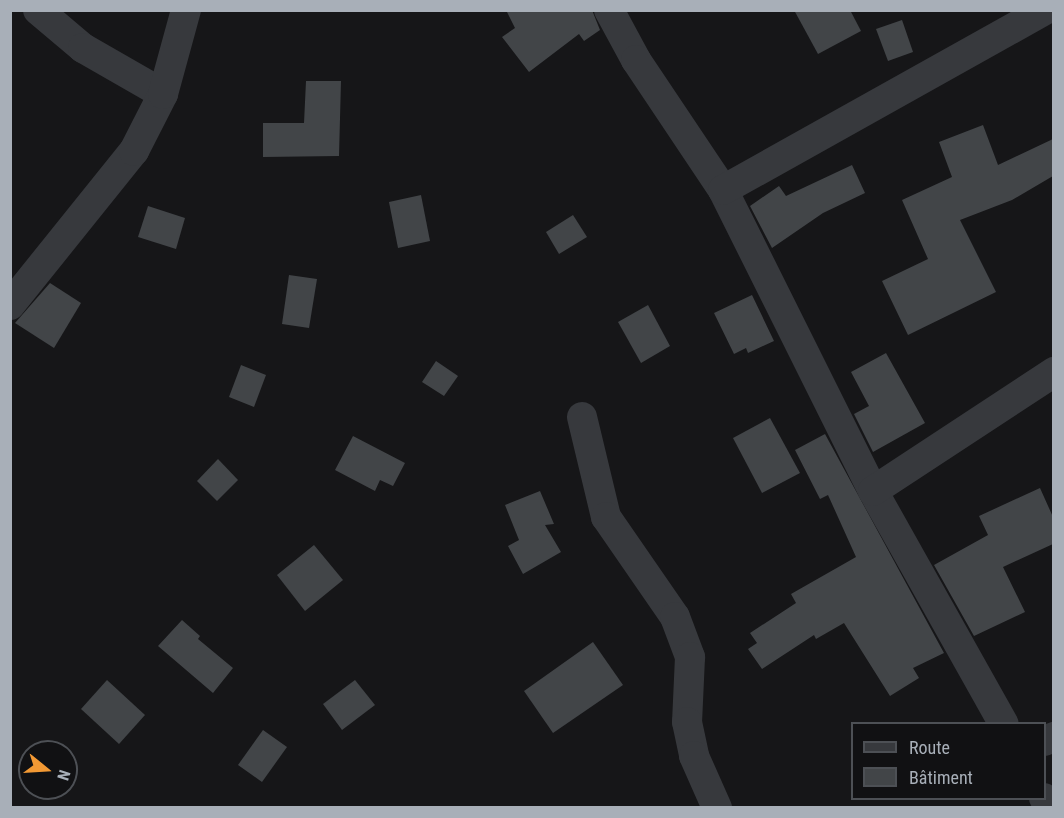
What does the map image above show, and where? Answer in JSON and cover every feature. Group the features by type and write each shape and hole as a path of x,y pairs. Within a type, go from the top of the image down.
{"street":[{"path":"38,10 83,48 163,94"},
{"path":"10,305 134,151 163,94 186,10"},
{"path":"609,10 636,60 723,190 873,491 1003,722"},
{"path":"723,190 1045,10"},
{"path":"873,491 1053,372"},
{"path":"582,417 606,517 675,618 690,657 687,722 694,756 717,807"}],"building":[{"path":"506,10 592,10 600,30 584,41 579,34 529,72 502,37 515,28"},
{"path":"794,10 850,10 861,31 818,54"},
{"path":"902,20 913,52 888,61 876,29"},
{"path":"306,81 341,81 339,156 263,157 263,123 304,123"},
{"path":"983,125 998,165 1053,139 1053,176 1012,200 960,220 996,292 908,335 882,281 928,259 902,200 952,177 939,142"},
{"path":"852,165 865,193 823,213 772,248 750,206 779,186 786,196"},
{"path":"421,195 430,241 398,248 389,202"},
{"path":"148,206 185,218 176,249 138,237"},
{"path":"573,215 587,237 559,254 546,232"},
{"path":"289,275 317,279 309,328 282,324"},
{"path":"50,283 81,303 54,348 15,323"},
{"path":"752,295 774,341 748,353 746,348 734,354 714,313"},
{"path":"648,305 670,346 641,363 618,322"},
{"path":"886,353 925,423 873,452 854,414 869,406 851,372"},
{"path":"436,361 458,376 444,396 422,382"},
{"path":"241,365 266,375 254,407 229,397"},
{"path":"770,418 800,473 762,493 733,438"},
{"path":"825,434 944,653 913,668 919,678 890,696 844,623 816,639 814,635 762,669 748,649 757,643 750,633 796,603 791,594 856,557 828,495 820,499 795,450"},
{"path":"353,436 405,463 393,486 380,480 375,491 335,470"},
{"path":"218,459 238,480 217,501 197,481"},
{"path":"1040,488 1053,517 1053,544 1003,567 1025,612 974,636 934,565 988,535 979,516"},
{"path":"540,491 554,524 545,525 561,552 523,574 508,546 519,540 505,505"},
{"path":"314,545 343,580 305,611 277,575"},
{"path":"182,620 200,636 198,639 233,668 213,693 158,646"},
{"path":"593,642 623,685 553,733 524,691"},
{"path":"107,680 145,715 119,744 81,709"},
{"path":"355,680 375,705 342,730 323,704"},
{"path":"263,730 287,747 262,782 238,765"}]}
